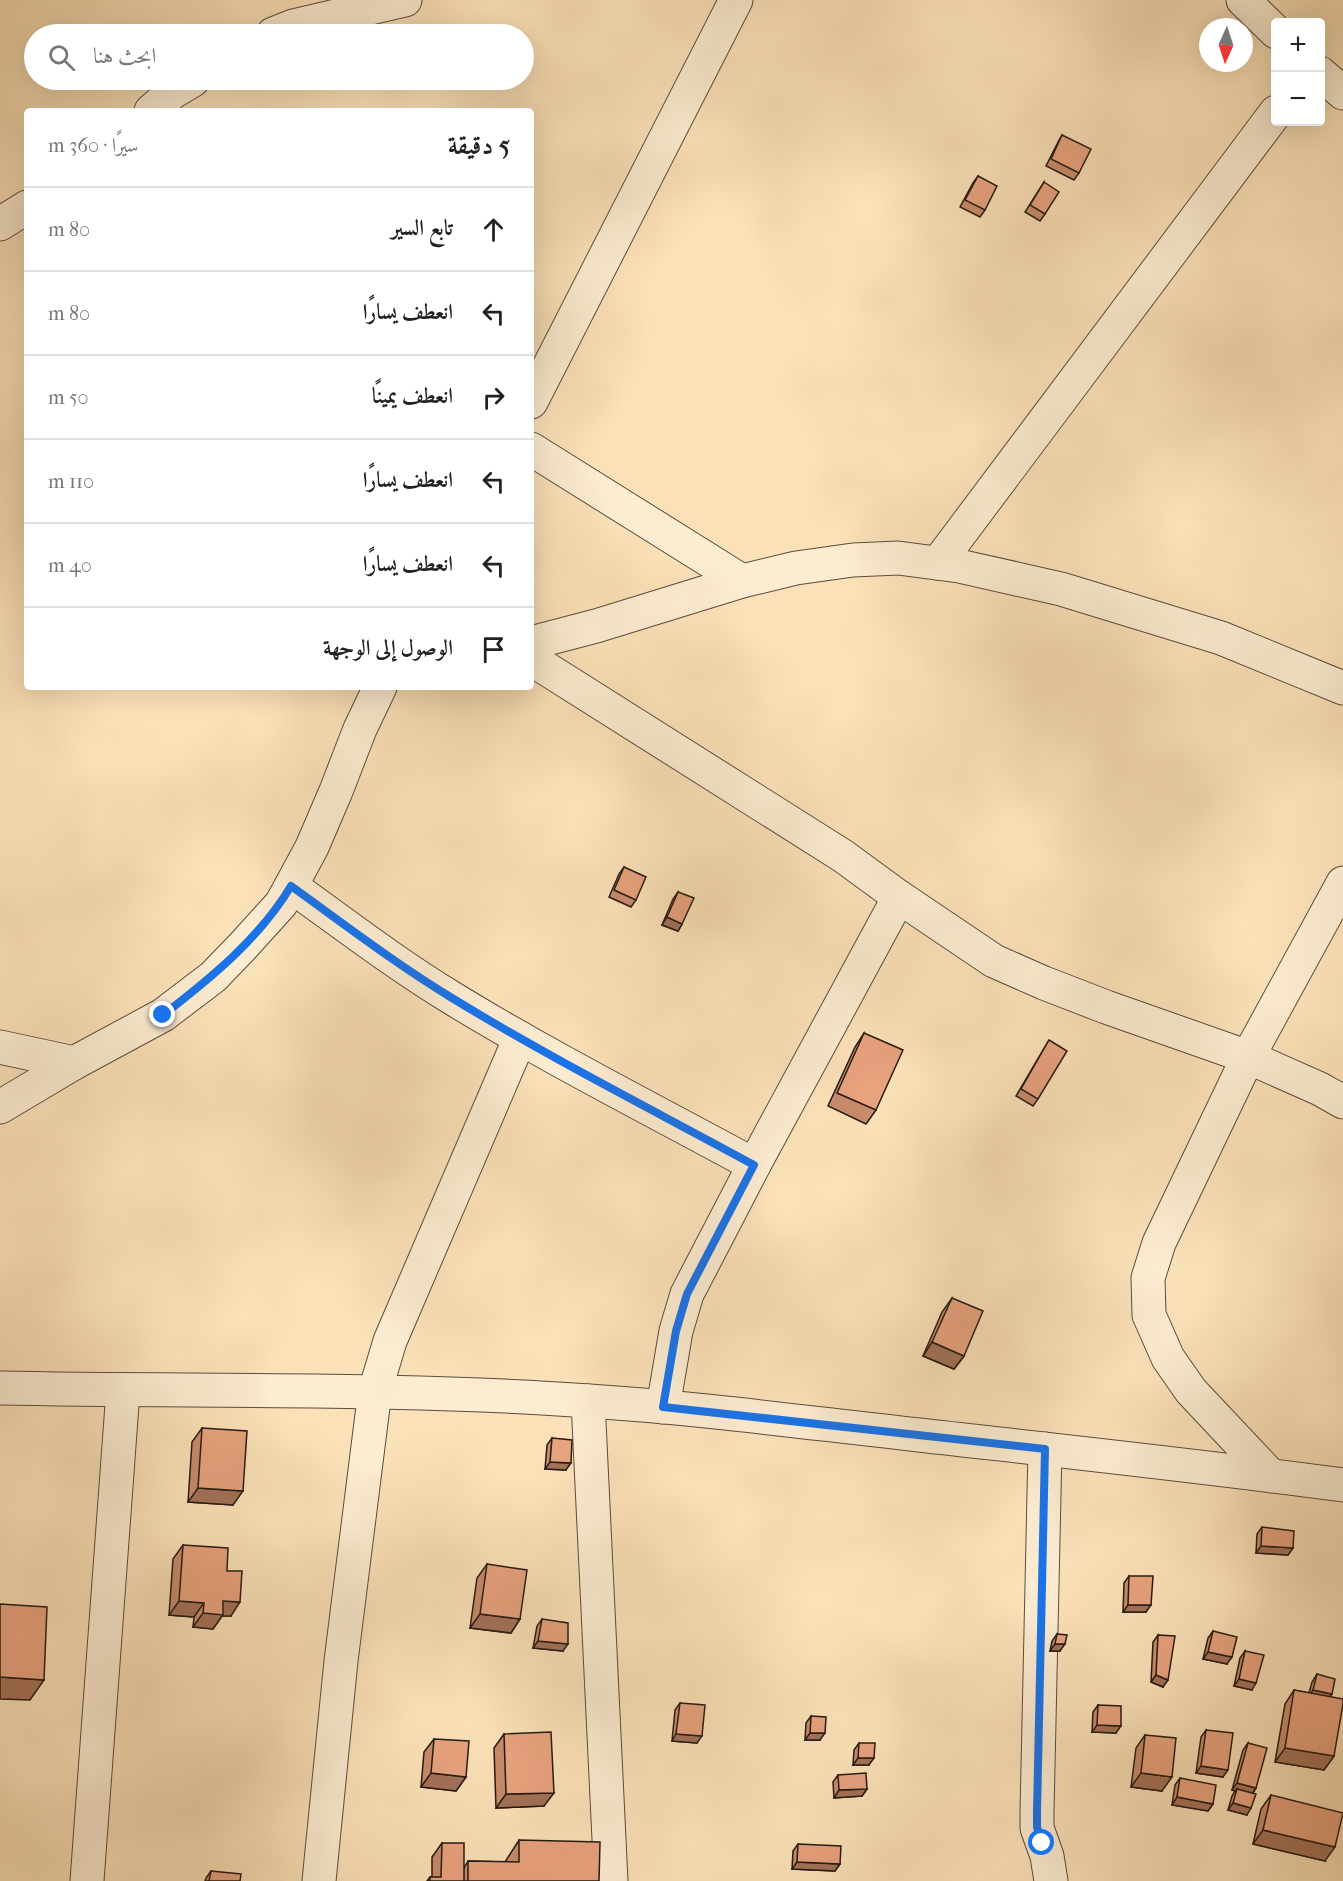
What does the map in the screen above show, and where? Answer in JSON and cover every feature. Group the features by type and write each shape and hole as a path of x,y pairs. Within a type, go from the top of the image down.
{"street":[{"path":"302,24 405,0"},
{"path":"534,396 736,0"},
{"path":"1243,0 1271,28"},
{"path":"1325,77 1343,93"},
{"path":"154,108 176,90"},
{"path":"938,563 1271,117"},
{"path":"0,224 24,209"},
{"path":"534,451 742,581"},
{"path":"534,642 596,626 742,581 796,568 852,560 898,558 959,566 1061,589 1221,638 1343,688"},
{"path":"534,661 784,817 994,961 1106,1007 1248,1057 1320,1089 1343,1102"},
{"path":"0,1107 74,1063 163,1015 213,977 280,904 320,828 360,729 379,690"},
{"path":"1271,1476 1191,1391 1168,1358 1149,1315 1148,1278 1159,1243 1248,1057 1343,883"},
{"path":"291,886 418,976 520,1038 754,1165"},
{"path":"663,1407 676,1331 687,1294 899,897"},
{"path":"319,1881 341,1661 375,1391 394,1331 520,1038"},
{"path":"0,1047 74,1063"},
{"path":"0,1388 123,1391 375,1391 588,1401 663,1407 1045,1449 1343,1485"},
{"path":"87,1881 123,1391"},
{"path":"588,1401 611,1881"},
{"path":"1045,1449 1037,1827 1047,1856 1051,1881"}],"building":[{"path":"1062,135 1091,149 1079,173 1051,159"},
{"path":"978,176 997,186 985,210 965,200"},
{"path":"1044,182 1059,192 1045,214 1030,205"},
{"path":"624,867 646,877 636,900 614,890"},
{"path":"678,892 694,898 682,924 667,917"},
{"path":"864,1033 903,1050 876,1110 837,1093"},
{"path":"1049,1040 1067,1051 1038,1099 1021,1089"},
{"path":"952,1298 983,1311 964,1356 932,1342"},
{"path":"202,1428 247,1431 243,1491 198,1488"},
{"path":"552,1438 572,1440 571,1463 550,1462"},
{"path":"1262,1527 1294,1531 1293,1548 1261,1546"},
{"path":"183,1545 228,1548 227,1571 242,1571 240,1602 223,1601 223,1615 203,1613 204,1603 179,1601"},
{"path":"487,1564 527,1570 520,1619 480,1614"},
{"path":"1129,1576 1153,1576 1151,1605 1128,1605"},
{"path":"0,1604 47,1607 44,1680 0,1677"},
{"path":"542,1619 568,1623 568,1644 538,1641"},
{"path":"1213,1631 1237,1637 1232,1657 1208,1652"},
{"path":"1057,1634 1067,1635 1065,1644 1055,1644"},
{"path":"1158,1635 1175,1636 1168,1680 1156,1675"},
{"path":"1245,1651 1264,1655 1256,1683 1239,1679"},
{"path":"1317,1674 1335,1679 1332,1694 1313,1690"},
{"path":"1294,1690 1343,1699 1334,1756 1285,1748"},
{"path":"680,1703 705,1705 702,1736 676,1734"},
{"path":"1098,1705 1121,1706 1121,1726 1097,1725"},
{"path":"811,1716 826,1717 825,1733 810,1733"},
{"path":"1206,1730 1233,1733 1228,1770 1201,1766"},
{"path":"551,1732 554,1793 506,1794 504,1734"},
{"path":"1145,1735 1176,1738 1172,1777 1141,1773"},
{"path":"434,1739 469,1741 466,1777 431,1773"},
{"path":"859,1743 875,1743 874,1758 858,1758"},
{"path":"1248,1743 1267,1748 1256,1788 1237,1783"},
{"path":"866,1773 867,1789 839,1790 838,1775"},
{"path":"1180,1778 1216,1785 1213,1804 1177,1797"},
{"path":"1237,1789 1256,1794 1251,1808 1233,1803"},
{"path":"1271,1795 1343,1813 1335,1847 1263,1830"},
{"path":"519,1840 600,1842 599,1881 468,1881 468,1861 519,1862"},
{"path":"442,1843 464,1843 464,1881 430,1881 430,1877 441,1877"},
{"path":"798,1844 841,1846 840,1864 797,1862"},
{"path":"211,1871 241,1874 240,1881 209,1881"}],"route":[{"path":"163,1015 213,977 280,904 291,886 452,998 520,1038 754,1165 687,1294 676,1331 663,1407 1045,1449 1037,1812 1037,1827 1042,1843"}]}
